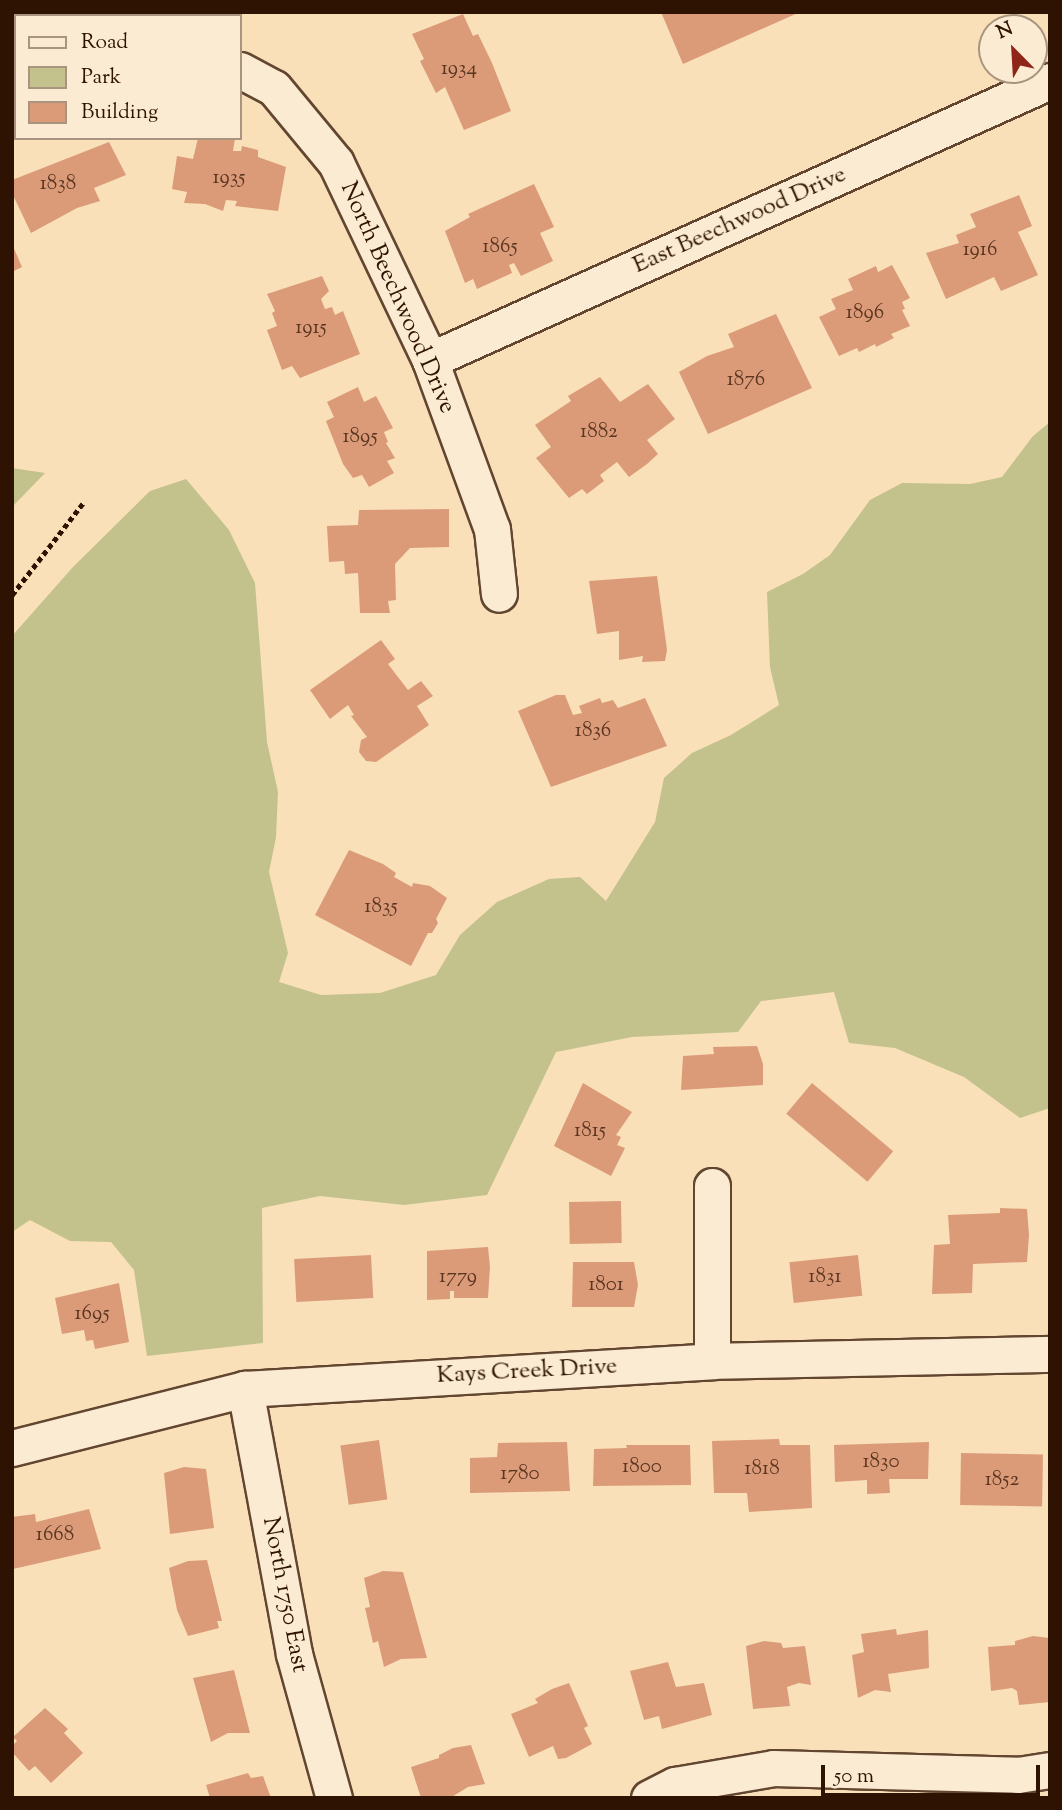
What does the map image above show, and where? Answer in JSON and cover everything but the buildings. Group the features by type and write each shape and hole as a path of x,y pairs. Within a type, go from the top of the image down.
{"street":[{"name":"North Beechwood Drive","path":"242,71 274,88 336,163 430,360 492,529 499,594"},
{"name":"East Beechwood Drive","path":"430,360 1050,81"},
{"path":"712,1186 712,1360"},
{"name":"Kays Creek Drive","path":"12,1448 245,1389 712,1360 1050,1354"},
{"name":"North 1750 East","path":"245,1389 294,1654 334,1798"},
{"path":"649,1798 675,1785 773,1768 1018,1775 1050,1770"}],"path":[{"path":"12,595 84,502"}],"green space":[{"path":"1050,422 1050,1108 1020,1118 964,1077 895,1048 849,1043 834,992 761,1001 738,1032 632,1037 556,1052 487,1195 404,1205 320,1196 262,1208 263,1343 147,1356 134,1270 111,1242 70,1241 30,1220 12,1232 12,636 73,567 150,491 186,479 229,530 255,583 267,742 278,792 276,837 269,872 288,953 279,982 321,995 380,993 436,975 460,935 497,902 549,879 580,877 606,901 655,822 664,778 692,753 731,735 779,705 770,667 767,592 803,574 830,555 870,500 902,483 970,484 1002,477 1033,436"},
{"path":"12,468 45,473 12,507"}]}
